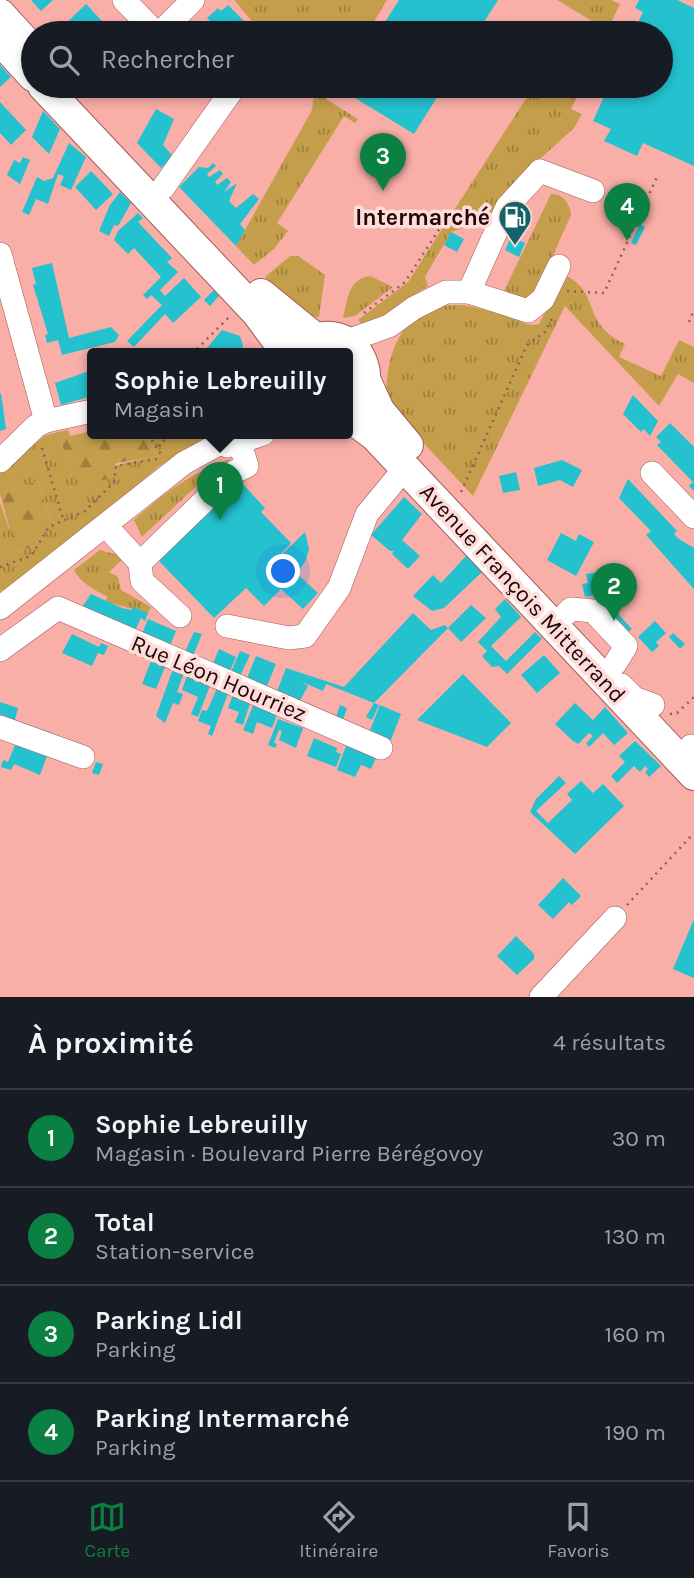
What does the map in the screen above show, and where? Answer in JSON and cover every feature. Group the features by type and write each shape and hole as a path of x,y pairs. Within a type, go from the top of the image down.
{"main road":[{"path":"0,15 21,37"},
{"path":"0,40 21,63"},
{"path":"54,98 271,328 316,345"},
{"path":"78,98 265,298 316,345"},
{"path":"353,353 360,355 355,394"},
{"name":"Avenue François Mitterrand","path":"355,394 387,421 615,664 662,709 692,759"},
{"name":"Avenue François Mitterrand","path":"355,394 375,436 692,759"}],"street":[{"path":"124,0 146,21"},
{"path":"171,21 193,0"},
{"path":"0,27 21,50"},
{"path":"163,188 227,98"},
{"path":"106,154 136,170 316,345 389,327"},
{"path":"469,292 506,207 540,171 593,191"},
{"path":"0,254 41,423"},
{"path":"559,266 543,299 528,311 469,292 446,292 414,307 389,327 355,394 634,698 662,709"},
{"path":"0,461 41,423 87,412"},
{"path":"0,607 184,463 214,448 241,448 234,472 140,564"},
{"path":"227,626 289,638 305,636 339,589 367,514 405,468"},
{"path":"652,473 694,517"},
{"path":"106,526 140,564 142,581 180,615"},
{"name":"Rue Léon Hourriez","path":"0,650 58,608 381,748"},
{"path":"0,727 83,757"},
{"path":"541,997 615,918"}],"path":[{"path":"561,301 566,290 604,293 657,177"},
{"path":"316,345 405,282 442,225 438,223"},
{"path":"198,348 246,301"},
{"path":"689,322 694,310"},
{"path":"458,498 527,345 545,332 556,311"},
{"path":"41,423 64,522"},
{"path":"0,567 31,556 49,527 80,515 114,482 116,466 162,458 152,439"},
{"path":"158,446 166,439"},
{"path":"662,709 677,713 694,697"},
{"path":"615,918 694,834"}],"green space":[{"path":"234,0 387,0 374,21 252,21"},
{"path":"557,0 611,0 620,4 612,21 592,21"},
{"path":"314,98 327,98 358,119 355,123 344,116 277,223 288,231 274,249 254,265 236,246 312,110"},
{"path":"526,98 576,98 571,109 582,114 574,128 506,190 486,227 470,226 451,232 425,277 428,286 365,327 358,320 408,282"},
{"path":"551,194 559,195 565,200 571,215 537,291 526,300 503,293"},
{"path":"290,256 298,256 325,275 319,317 303,317 265,277"},
{"path":"565,275 584,291 602,327 625,344 619,357 661,376 679,340 694,347 694,383 678,374 659,406 565,306 473,496 386,403 389,366 394,350 410,322 440,307 461,305 508,316 530,325 539,324"},
{"path":"370,276 393,287 355,316 343,318 353,286 357,281"},
{"path":"68,430 70,436 87,432 87,439 160,439 154,444 158,456 117,463 112,468 113,478 85,484 72,477 58,432"},
{"path":"58,432 72,477 158,456 154,444 160,439 210,439 158,467 73,540 0,592 0,502 17,552 33,547 51,523 38,481 0,494 0,472 44,436"},
{"path":"230,459 227,469 221,463 142,537 134,520 179,484 203,470"},
{"path":"38,481 51,523 33,547 16,552 0,494"},
{"path":"100,550 125,557 109,572 118,577 121,590 151,607 148,613 106,602 107,596 88,586 76,574 74,570"}],"building":[{"path":"31,0 53,0 41,11"},
{"path":"399,0 498,0 485,21 386,21"},
{"path":"639,0 677,0 694,8 694,166 643,143 637,156 604,141 611,129 593,121 604,98 673,98 673,21 639,21 643,12 635,8"},
{"path":"86,4 102,21 68,21"},
{"path":"228,5 244,21 210,21 207,18 218,8 221,11"},
{"path":"0,65 11,77 0,87"},
{"path":"355,98 436,98 414,134"},
{"path":"0,102 26,130 11,145 0,133"},
{"path":"156,109 174,119 163,145 173,156 161,168 137,143"},
{"path":"43,111 60,129 49,154 32,137"},
{"path":"69,143 86,157 71,190 60,185 64,176 58,174 48,204 36,199 29,215 22,212 37,177 44,181 53,178"},
{"path":"23,157 30,160 20,184 7,175 14,160 20,163"},
{"path":"213,163 216,166 207,174 209,177 220,170 223,174 215,182 217,185 227,178 231,182 224,192 237,183 229,201 236,208 253,194 259,199 240,224 245,230 236,246 179,187 199,167 208,168"},
{"path":"91,171 113,194 96,210 75,187"},
{"path":"120,192 131,203 109,236 99,231 110,205"},
{"path":"138,213 143,218 138,222 172,258 167,262 178,272 160,290 165,296 184,278 201,297 173,323 165,314 134,347 127,341 162,305 151,295 147,299 143,295 161,277 134,248 128,254 114,240 118,231"},
{"path":"640,224 645,227 636,245 631,243"},
{"path":"451,232 464,239 457,252 444,245"},
{"name":"Intermarché","path":"511,237 525,243 519,257 505,250"},
{"path":"52,263 69,338 111,327 119,335 115,342 62,355 58,340 47,343 45,335 48,334 33,285 36,284 32,268"},
{"path":"214,290 219,296 210,306 204,300"},
{"path":"222,330 240,336 243,345 242,348 207,348"},
{"path":"87,372 87,397 61,405 55,383"},
{"path":"0,394 6,429 0,431"},
{"path":"633,395 658,421 650,436 644,429 641,432 623,414"},
{"path":"670,423 694,447 694,491 689,486 693,482 657,445 661,442 656,437"},
{"path":"562,460 582,470 573,487 560,480 538,486 534,468"},
{"path":"516,472 520,490 503,493 499,476"},
{"path":"628,479 677,531 674,534 694,548 694,589 646,535 651,531 619,498"},
{"path":"240,481 265,508 261,512 291,543 262,574 305,532 309,549 297,574 318,593 303,609 281,589 264,606 246,588 214,618 159,561"},
{"path":"404,497 422,514 402,540 420,556 408,569 392,554 394,551 390,551 371,535"},
{"path":"561,533 576,541 579,534 594,542 576,576 547,560"},
{"path":"466,556 482,572 444,608 432,611 413,596 433,575 441,583"},
{"path":"606,571 611,592 585,597 582,584 588,583 586,574"},
{"path":"91,594 122,608 132,610 133,607 148,613 145,621 141,618 134,633 80,610"},
{"path":"505,599 521,617 491,646 506,661 535,632 542,639 507,674 499,666 492,667 482,656 487,651 478,642 501,617 495,609"},
{"path":"607,602 632,629 621,638 596,612"},
{"path":"471,605 486,618 461,642 448,628"},
{"path":"413,613 431,630 445,625 448,628 374,703 326,684 323,691 302,682 308,686 298,704 276,694 286,668 344,687"},
{"path":"148,619 176,631 169,648 141,636"},
{"path":"655,621 666,633 656,642 659,646 652,652 638,637"},
{"path":"194,632 202,634 192,658 184,654"},
{"path":"673,633 685,644 680,649 669,637"},
{"path":"72,634 99,647 101,643 108,646 104,655 98,653 92,666 62,653"},
{"path":"219,649 236,657 229,673 212,666"},
{"path":"240,651 250,655 240,676 231,672"},
{"path":"544,655 560,673 537,693 521,675"},
{"path":"153,656 167,662 156,689 142,684"},
{"path":"256,656 276,664 267,686 247,678"},
{"path":"174,666 185,670 177,692 183,694 179,705 173,703 165,723 156,716"},
{"path":"188,673 211,683 198,717 191,714 198,697 182,690"},
{"path":"463,674 511,723 487,747 417,720"},
{"path":"218,686 229,691 212,736 208,734 211,726 198,721 202,710 207,711"},
{"path":"234,692 251,700 243,725 235,722 239,712 228,708"},
{"path":"0,702 18,708 15,720 50,732 48,738 0,722"},
{"path":"374,703 379,705 372,720 366,717"},
{"path":"575,703 593,720 605,707 628,733 614,745 603,733 589,747 586,743 593,736 589,733 578,744 555,724"},
{"path":"264,705 278,712 272,728 257,722 253,734 243,730 253,706 262,709"},
{"path":"340,705 347,708 342,723 335,720"},
{"path":"380,705 401,714 391,740 370,730"},
{"path":"278,719 303,728 296,748 279,740 282,731 279,730 275,748 268,745"},
{"path":"314,738 337,748 336,752 341,754 336,767 307,756"},
{"path":"635,741 661,766 649,777 645,766 640,772 634,766 617,783 611,776 625,762 619,756"},
{"path":"16,743 47,756 40,775 14,764 11,770 1,767 3,760 8,762"},
{"path":"346,746 376,758 371,769 361,765 355,777 337,770"},
{"path":"96,762 103,764 99,775 92,773"},
{"path":"559,776 566,783 536,811 548,823 572,800 567,794 581,781 593,793 603,784 624,806 575,854 530,812 536,799"},
{"path":"563,878 581,896 572,905 569,902 553,919 538,905"},
{"path":"694,919 694,978 673,969"},
{"path":"516,936 534,954 534,959 517,975 497,956"}],"place":[{"name":"Parking Lidl","path":"383,191"},
{"name":"Parking Intermarché","path":"627,241"},
{"name":"Intermarché","path":"515,247"},
{"name":"Sophie Lebreuilly","path":"220,520"},
{"name":"Total","path":"614,621"}]}
